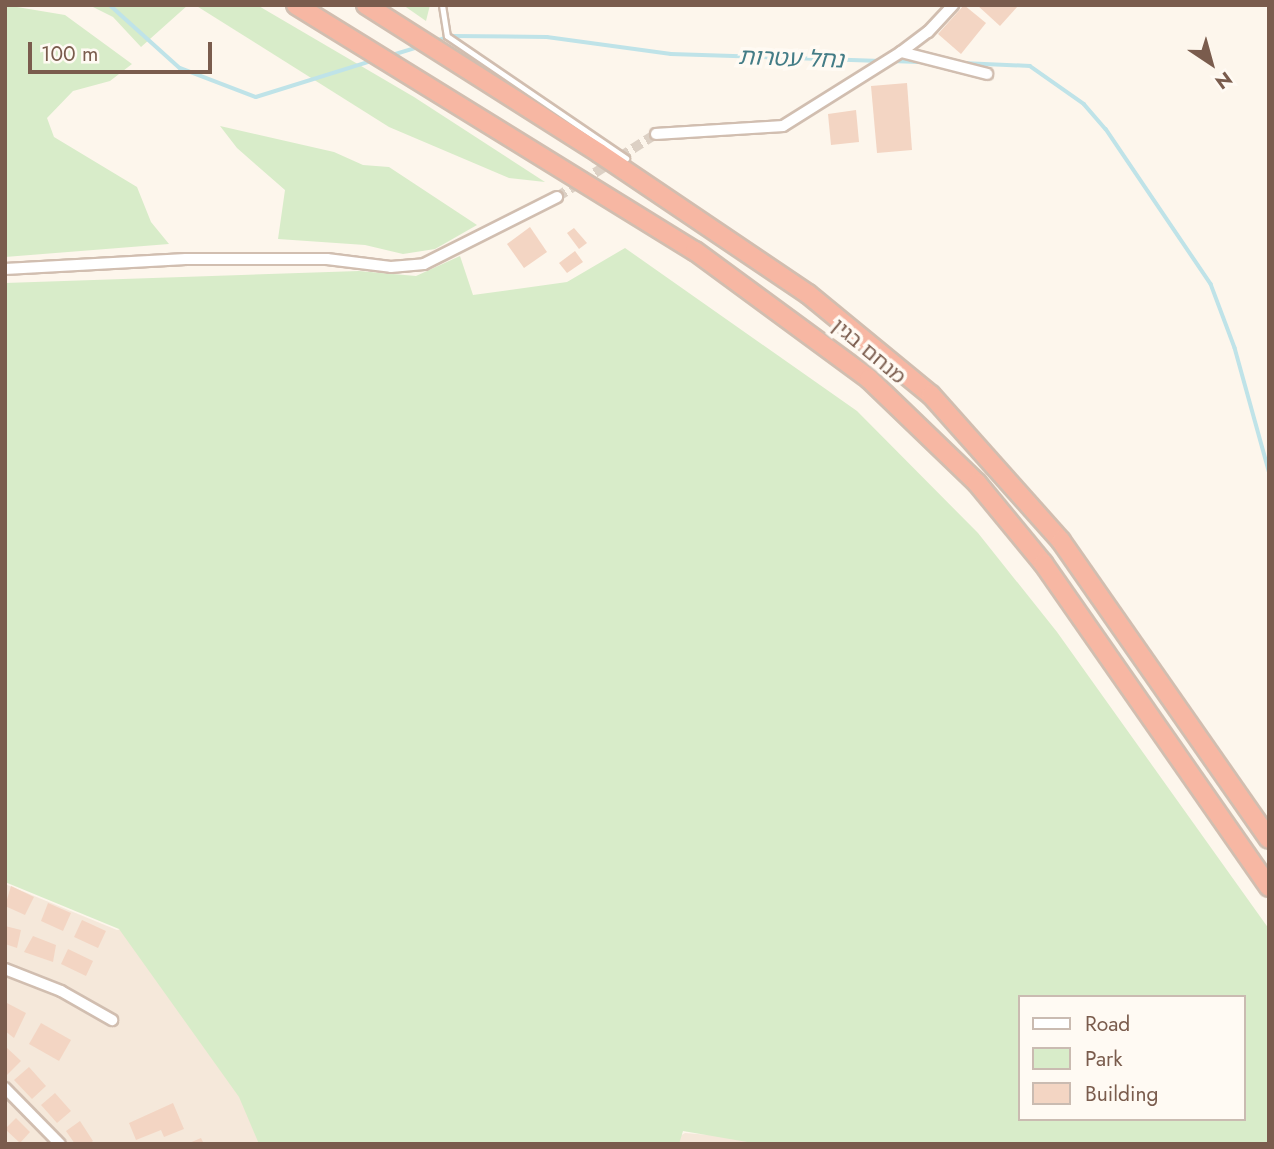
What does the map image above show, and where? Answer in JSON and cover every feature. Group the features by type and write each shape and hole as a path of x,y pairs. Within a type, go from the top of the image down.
{"highway":[{"name":"מנחם בגין","path":"296,5 695,251 869,379 977,483 1043,563 1269,887"},
{"name":"מנחם בגין","path":"366,5 599,153 808,294 931,395 1061,541 1269,839"}],"street":[{"path":"656,134 783,125 901,52 928,32 953,5"},
{"path":"901,52 987,74"},
{"path":"5,269 186,259 327,259 391,267 424,264 557,197"},
{"path":"5,969 61,991 112,1020"},
{"path":"5,1088 60,1144"}],"lane":[{"path":"442,5 447,36 626,158"}],"shaded area":[{"path":"5,884 117,930 182,915 317,1144 5,1144"},
{"path":"685,1133 758,1139 759,1144 666,1144"}],"green space":[{"path":"5,5 65,15 132,64 110,81 73,91 47,118 54,137 137,187 151,222 169,244 5,257"},
{"path":"89,5 188,5 141,47 113,17"},
{"path":"195,5 257,5 414,97 545,182 509,178 389,127"},
{"path":"403,5 430,5 426,21"},
{"path":"220,126 334,152 363,165 389,167 477,225 435,249 403,254 365,245 278,239 285,190 237,148"},
{"path":"625,248 857,411 978,533 1057,632 1269,929 1269,1144 759,1144 683,1131 679,1144 259,1144 239,1097 119,929 5,882 5,283 359,271 416,276 460,256 473,295 567,282"}],"building":[{"path":"964,5 986,23 961,54 938,34"},
{"path":"977,5 1019,5 1000,26"},
{"path":"907,83 912,150 877,153 871,86"},
{"path":"856,110 859,142 831,145 828,114"},
{"path":"530,227 547,252 524,268 507,244"},
{"path":"574,228 587,243 579,249 567,233"},
{"path":"575,251 583,262 567,273 559,263"},
{"path":"11,886 34,897 25,915 5,906"},
{"path":"48,903 71,913 63,931 41,921"},
{"path":"82,920 106,931 98,948 74,937"},
{"path":"5,926 21,930 17,948 5,944"},
{"path":"33,936 56,945 53,962 24,952"},
{"path":"68,949 93,961 86,976 61,964"},
{"path":"5,1002 26,1013 14,1038 5,1031"},
{"path":"41,1023 71,1040 59,1061 29,1044"},
{"path":"5,1046 21,1061 7,1075 5,1073"},
{"path":"29,1067 46,1086 32,1099 14,1080"},
{"path":"55,1093 71,1111 57,1123 41,1105"},
{"path":"173,1103 184,1129 164,1137 161,1130 136,1140 129,1123"},
{"path":"16,1118 30,1132 20,1143 5,1129"},
{"path":"80,1121 93,1141 89,1144 75,1144 66,1131"},
{"path":"201,1138 204,1144 187,1144"}],"waterway":[{"name":"נחל עטרות","path":"110,5 180,68 256,97 375,60"},
{"name":"נחל עטרות","path":"435,41 452,36 547,37 671,54 881,61"},
{"name":"נחל עטרות","path":"389,56 418,47"},
{"name":"נחל עטרות","path":"892,61 926,62"},
{"name":"נחל עטרות","path":"962,63 1030,66 1084,104 1106,129 1211,284 1235,348 1269,471"}],"tunnel":[{"path":"557,197 656,134"}]}
